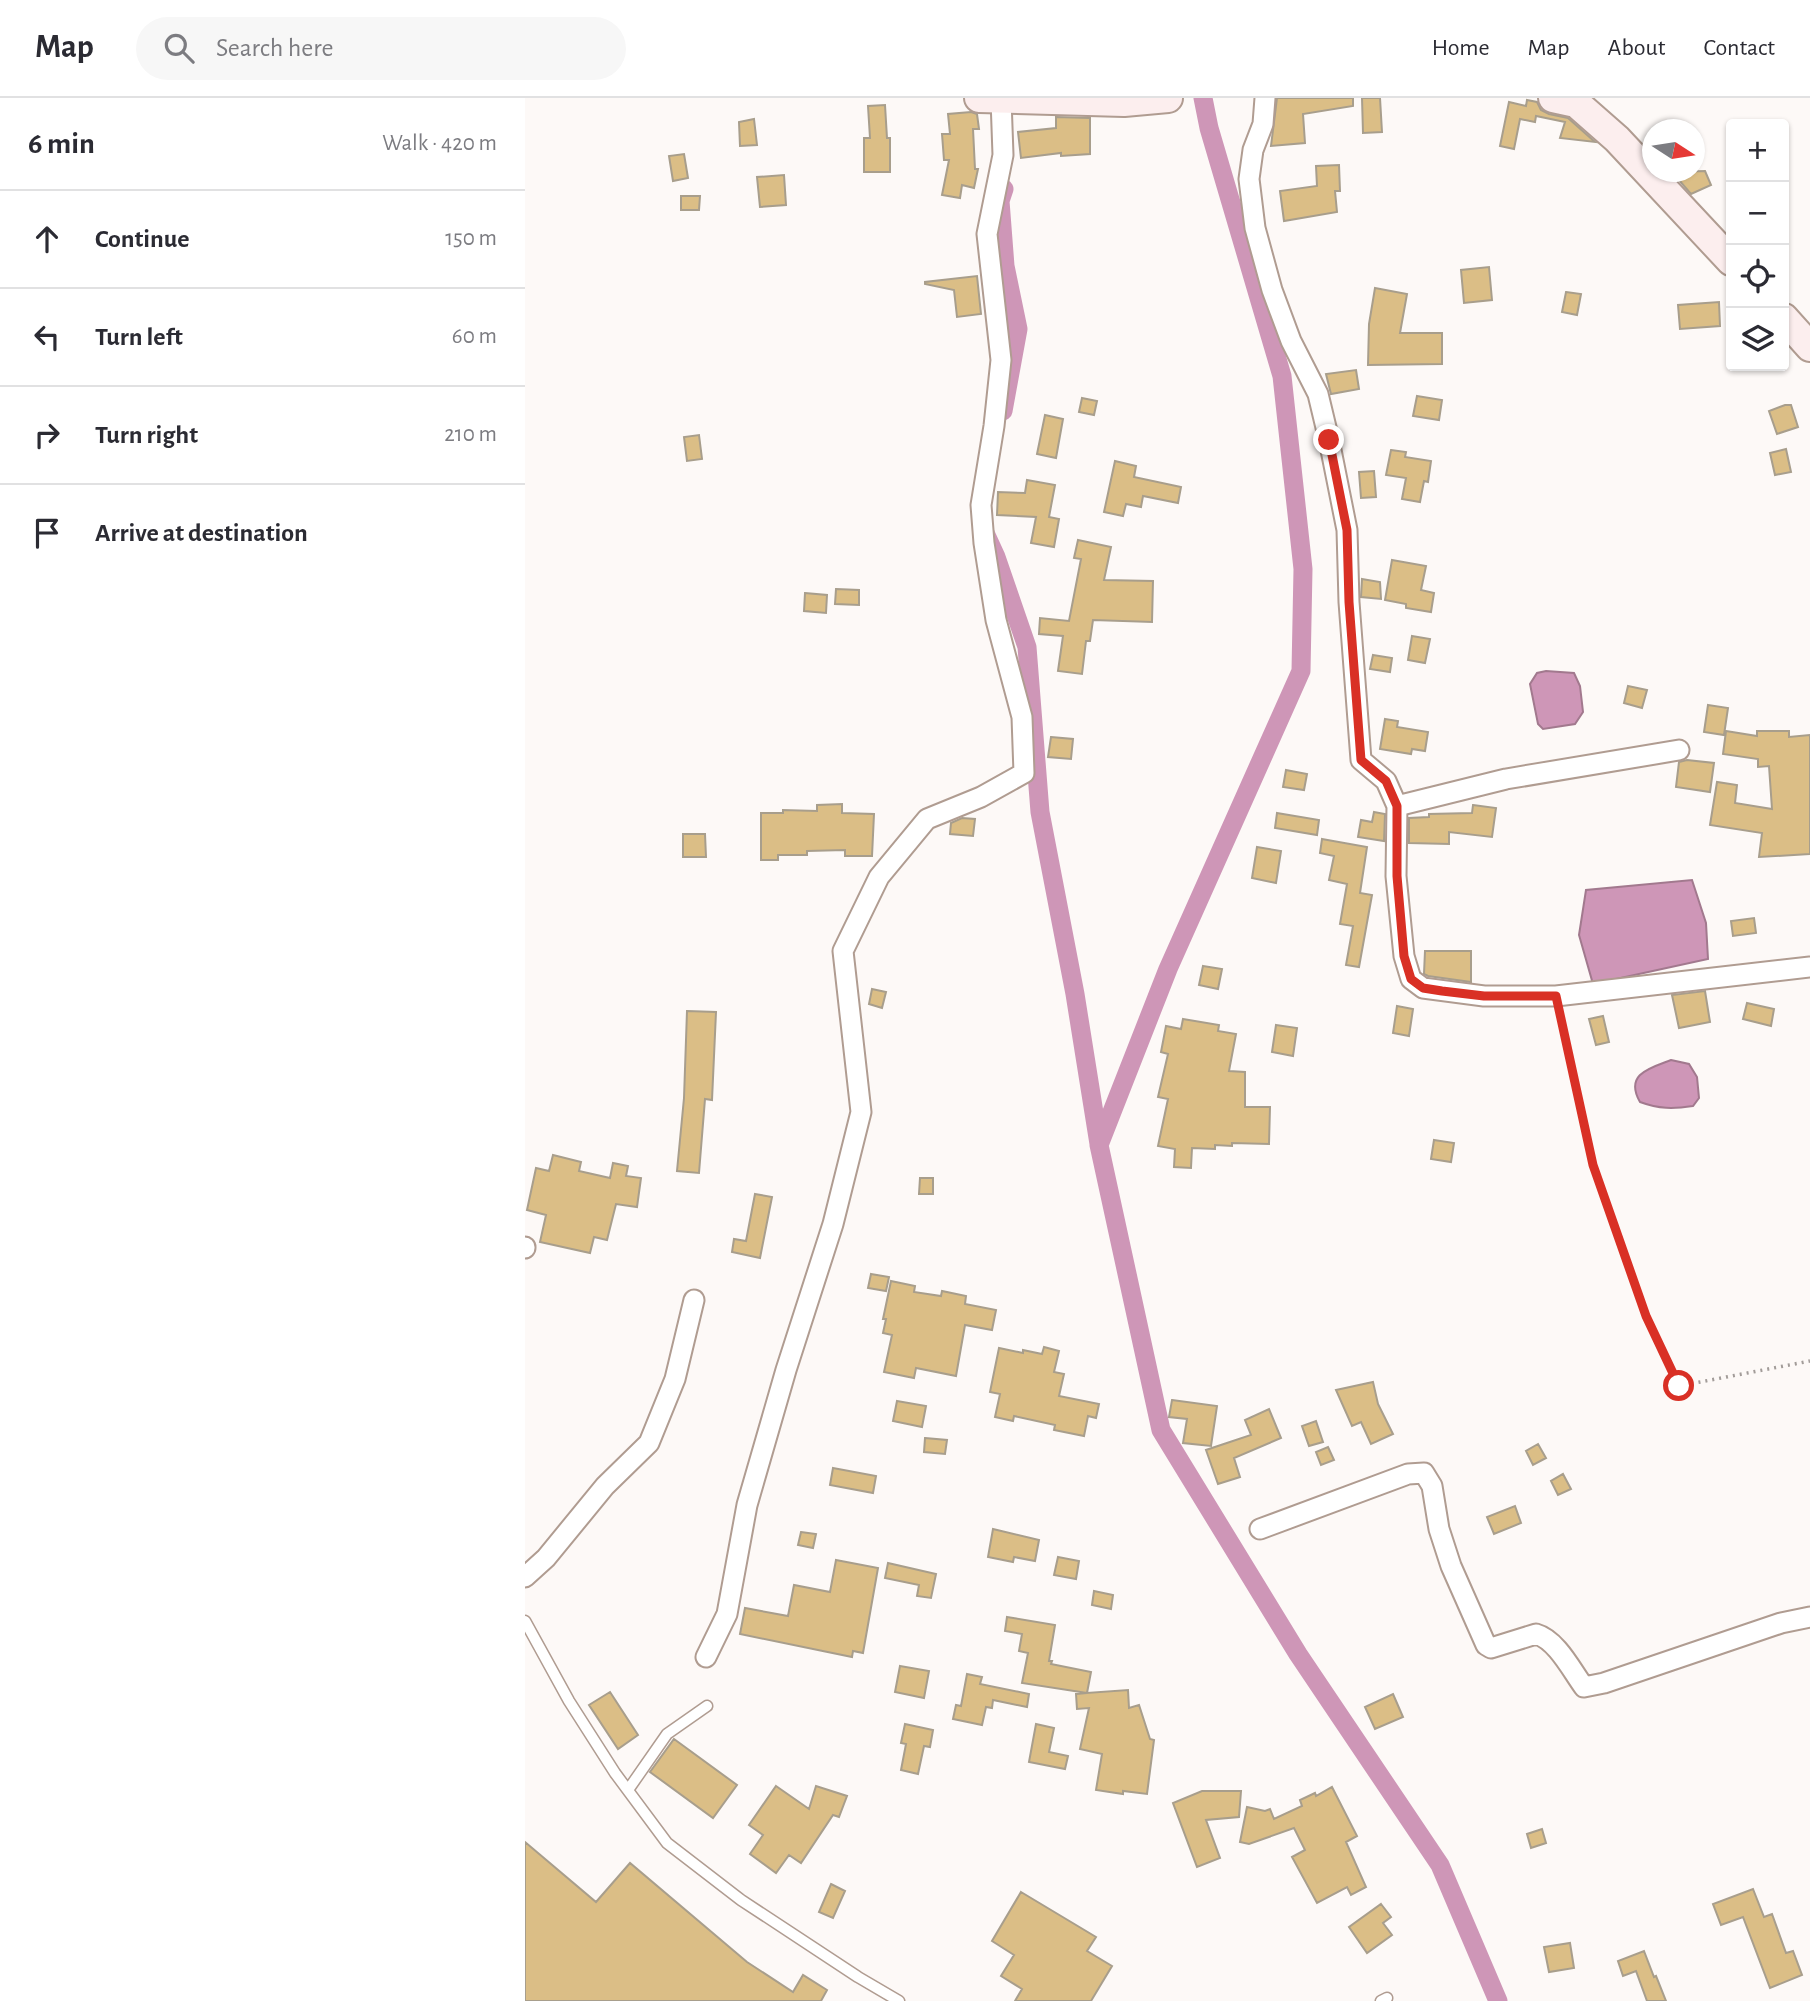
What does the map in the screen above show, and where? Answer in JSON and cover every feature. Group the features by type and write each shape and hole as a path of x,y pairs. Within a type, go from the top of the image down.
{"main road":[{"path":"979,98 1124,102 1168,98"},
{"path":"1574,100 1617,139 1726,256"},
{"path":"1789,324 1810,347"}],"street":[{"path":"1265,98 1263,124 1253,149 1249,179 1255,229 1272,290 1291,341 1318,394 1337,478 1347,530 1349,602 1361,760 1386,781 1397,806 1398,890 1404,956 1411,979 1423,988 1484,996 1556,996 1810,967"},
{"path":"706,1657 727,1614 747,1505 786,1370 833,1224 861,1112 843,951 879,877 927,819 981,797 1024,773 1022,717 996,620 981,505 995,426 1001,360 987,234 1003,155 1001,99"},
{"path":"1397,806 1506,779 1679,750"},
{"path":"525,1577 546,1558 605,1486 649,1443 675,1379 694,1300"},
{"path":"1260,1529 1408,1474 1424,1473 1432,1486 1439,1529 1451,1566 1486,1645 1491,1648 1536,1634 1543,1636 1584,1687 1604,1683 1781,1623 1810,1617"}],"lane":[{"path":"525,1621 569,1701 667,1843 741,1900 899,2001"},
{"path":"628,1790 667,1734 707,1706"}],"path":[{"path":"1556,996 1593,1165 1646,1316 1679,1386 1810,1362"}],"shaded area":[{"path":"1537,673 1574,673 1580,686 1583,712 1575,724 1543,729 1538,724 1530,684"},
{"path":"1692,880 1706,923 1708,959 1593,984 1579,935 1586,890"},
{"path":"1671,1060 1689,1064 1697,1077 1699,1098 1693,1106 1679,1108 1640,1102 1635,1085 1637,1079 1648,1069"}],"building":[{"path":"1277,98 1353,98 1353,106 1303,114 1305,143 1271,146"},
{"path":"1362,98 1380,98 1382,132 1363,133"},
{"path":"1527,100 1537,102 1541,110 1549,114 1568,118 1595,142 1560,138 1565,122 1536,116 1535,122 1520,119 1514,149 1500,146 1509,102 1526,106"},
{"path":"885,105 887,138 890,138 890,172 864,172 864,138 870,138 868,106"},
{"path":"948,114 977,114 979,129 973,129 975,169 978,169 974,188 962,185 960,198 942,195 949,160 944,160 942,134 950,134"},
{"path":"1056,117 1090,118 1090,154 1061,156 1061,153 1021,158 1018,132 1056,128"},
{"path":"754,119 757,145 740,146 739,122"},
{"path":"684,154 688,178 673,181 669,156"},
{"path":"1339,165 1340,191 1335,191 1337,212 1284,221 1280,191 1317,186 1316,166"},
{"path":"1705,171 1711,185 1691,194 1681,182 1705,182"},
{"path":"784,175 786,205 760,207 757,177"},
{"path":"681,196 700,196 699,210 681,210"},
{"path":"1489,267 1492,300 1464,303 1461,270"},
{"path":"977,276 981,314 957,317 954,290 925,284 925,282"},
{"path":"1375,288 1407,294 1400,333 1442,333 1442,364 1368,365 1369,324"},
{"path":"1566,292 1581,294 1577,315 1562,312"},
{"path":"1719,302 1720,326 1680,329 1678,305"},
{"path":"1356,370 1359,389 1331,394 1326,374"},
{"path":"1417,396 1442,400 1439,420 1413,416"},
{"path":"1082,398 1097,401 1094,415 1079,412"},
{"path":"1791,405 1798,427 1777,434 1769,411"},
{"path":"1045,415 1063,419 1056,458 1037,454"},
{"path":"699,435 702,459 687,461 684,437"},
{"path":"1786,449 1791,472 1775,475 1770,453"},
{"path":"1391,450 1406,452 1405,457 1431,461 1428,482 1424,481 1420,502 1402,499 1406,478 1386,475"},
{"path":"1115,461 1136,466 1134,477 1181,487 1178,503 1143,496 1141,507 1126,504 1123,516 1104,512"},
{"path":"1374,471 1376,497 1361,498 1359,472"},
{"path":"1027,480 1055,485 1049,517 1059,519 1054,547 1031,543 1036,517 997,515 998,492 1025,493"},
{"path":"1078,540 1111,547 1104,580 1153,581 1152,622 1093,620 1090,641 1086,641 1082,674 1058,671 1063,636 1039,634 1040,618 1069,621 1081,559 1074,558"},
{"path":"1392,560 1426,566 1421,590 1434,593 1431,612 1406,608 1406,604 1385,600"},
{"path":"1362,579 1380,582 1381,599 1361,597"},
{"path":"836,589 859,590 859,605 835,604"},
{"path":"805,593 827,595 826,613 804,611"},
{"path":"1412,636 1430,639 1425,663 1408,660"},
{"path":"1373,655 1392,658 1390,672 1370,669"},
{"path":"1628,686 1647,690 1642,708 1624,703"},
{"path":"1708,705 1728,708 1724,735 1704,732"},
{"path":"1385,719 1398,721 1397,727 1428,732 1425,751 1412,749 1411,754 1380,749"},
{"path":"1726,731 1757,736 1757,731 1789,731 1789,737 1810,735 1810,854 1759,857 1762,833 1710,825 1717,782 1737,785 1735,803 1772,809 1769,766 1758,767 1758,759 1723,754"},
{"path":"1051,737 1073,739 1071,759 1048,757"},
{"path":"1687,760 1714,763 1710,792 1676,787 1679,762"},
{"path":"1286,770 1307,774 1304,790 1283,787"},
{"path":"842,804 842,813 874,814 872,856 845,856 845,850 807,851 807,855 778,855 778,860 761,860 761,813 783,813 783,810 817,811 817,805"},
{"path":"1473,805 1496,808 1492,837 1449,832 1449,844 1409,843 1409,818 1429,817 1429,814 1472,813"},
{"path":"1374,812 1385,814 1384,841 1358,837 1361,820 1372,822"},
{"path":"1277,813 1319,820 1317,835 1275,828"},
{"path":"962,818 975,819 973,836 950,834 951,823"},
{"path":"683,834 705,834 706,857 683,857"},
{"path":"1322,839 1367,847 1360,893 1372,895 1359,967 1346,965 1353,926 1340,924 1347,884 1329,880 1334,856 1320,853"},
{"path":"1257,847 1281,851 1276,883 1252,878"},
{"path":"1754,918 1756,933 1733,936 1731,921"},
{"path":"1425,951 1471,951 1471,982 1424,974"},
{"path":"1203,966 1222,969 1218,989 1199,985"},
{"path":"872,989 886,992 882,1008 869,1004"},
{"path":"1705,991 1710,1022 1679,1028 1672,995"},
{"path":"1747,1003 1774,1009 1771,1026 1743,1019"},
{"path":"1397,1006 1413,1009 1409,1036 1393,1033"},
{"path":"687,1011 716,1012 712,1100 705,1099 699,1173 677,1171 684,1098"},
{"path":"1603,1016 1609,1042 1596,1045 1589,1019"},
{"path":"1183,1019 1219,1025 1218,1031 1236,1034 1229,1071 1245,1072 1245,1107 1270,1107 1269,1144 1232,1143 1232,1146 1215,1145 1215,1149 1192,1148 1191,1168 1174,1167 1175,1149 1158,1146 1168,1099 1158,1097 1168,1054 1161,1052 1166,1026 1181,1029"},
{"path":"1276,1025 1297,1028 1293,1056 1272,1052"},
{"path":"1434,1140 1454,1143 1451,1162 1431,1159"},
{"path":"553,1155 581,1162 579,1171 610,1178 613,1163 628,1166 626,1176 641,1178 637,1207 616,1204 607,1240 594,1237 590,1253 540,1242 546,1215 527,1210 536,1168 549,1171"},
{"path":"920,1178 933,1178 933,1194 919,1194"},
{"path":"755,1194 772,1197 760,1258 732,1252 734,1239 746,1241"},
{"path":"871,1274 889,1277 886,1291 868,1288"},
{"path":"891,1281 915,1286 914,1292 941,1296 942,1291 966,1296 965,1304 996,1310 992,1330 965,1325 956,1376 916,1368 914,1378 884,1372 892,1335 883,1333 886,1319 883,1319"},
{"path":"1044,1347 1059,1351 1054,1372 1064,1374 1059,1396 1099,1404 1096,1418 1088,1416 1084,1436 1054,1430 1055,1425 1014,1416 1013,1421 995,1417 1000,1394 990,1392 999,1348 1042,1354"},
{"path":"1373,1382 1378,1404 1393,1434 1371,1444 1361,1422 1352,1426 1336,1390"},
{"path":"1172,1400 1217,1406 1211,1446 1183,1443 1187,1419 1169,1417"},
{"path":"897,1401 926,1406 922,1427 893,1421"},
{"path":"1269,1409 1281,1438 1234,1458 1240,1477 1218,1484 1206,1450 1251,1435 1245,1420"},
{"path":"1316,1421 1323,1442 1309,1446 1302,1426"},
{"path":"925,1438 947,1440 945,1454 924,1452"},
{"path":"1538,1444 1546,1458 1533,1465 1526,1451"},
{"path":"1328,1447 1334,1460 1321,1465 1316,1452"},
{"path":"833,1468 876,1476 873,1493 830,1485"},
{"path":"1563,1474 1571,1489 1558,1495 1551,1481"},
{"path":"1515,1506 1521,1523 1494,1534 1487,1517"},
{"path":"993,1529 1039,1540 1035,1561 1014,1557 1013,1562 988,1557"},
{"path":"801,1532 816,1534 813,1548 798,1545"},
{"path":"1058,1557 1079,1561 1076,1579 1054,1575"},
{"path":"836,1560 878,1568 863,1653 853,1651 852,1657 740,1634 745,1608 788,1616 794,1585 830,1592"},
{"path":"888,1563 936,1574 931,1598 917,1596 919,1585 885,1578"},
{"path":"1094,1591 1113,1595 1111,1609 1092,1605"},
{"path":"1007,1617 1055,1625 1049,1661 1052,1661 1051,1664 1091,1672 1087,1693 1022,1683 1028,1653 1019,1651 1022,1634 1005,1631"},
{"path":"900,1666 929,1671 924,1698 895,1692"},
{"path":"967,1674 982,1677 980,1684 1029,1694 1027,1707 993,1700 992,1708 986,1707 982,1725 953,1719 956,1705 961,1706"},
{"path":"1128,1690 1129,1708 1139,1705 1150,1739 1154,1740 1147,1794 1096,1790 1102,1754 1080,1749 1089,1708 1077,1709 1076,1694"},
{"path":"610,1692 638,1735 618,1749 589,1705"},
{"path":"1393,1694 1403,1717 1375,1729 1365,1707"},
{"path":"905,1724 933,1730 930,1747 924,1746 918,1774 901,1770 906,1744 901,1743"},
{"path":"1036,1724 1054,1728 1049,1752 1068,1756 1065,1769 1029,1762"},
{"path":"674,1739 737,1785 713,1818 650,1772"},
{"path":"776,1786 809,1809 816,1786 847,1796 839,1817 833,1815 801,1863 789,1855 776,1873 750,1854 763,1835 749,1825"},
{"path":"1332,1787 1357,1836 1346,1842 1366,1887 1351,1895 1347,1887 1317,1903 1292,1857 1305,1850 1294,1828 1249,1844 1240,1842 1247,1807 1265,1811 1270,1809 1274,1819 1302,1806 1300,1800 1315,1793 1316,1796"},
{"path":"1202,1791 1241,1791 1239,1817 1206,1820 1220,1858 1197,1867 1173,1803"},
{"path":"1542,1829 1546,1843 1531,1848 1527,1834"},
{"path":"525,1842 596,1902 630,1863 747,1962 793,1992 803,1975 827,1990 821,2001 525,2001"},
{"path":"831,1884 845,1891 833,1918 819,1912"},
{"path":"1753,1889 1764,1917 1772,1914 1786,1953 1793,1951 1802,1975 1770,1988 1743,1917 1721,1925 1713,1904"},
{"path":"1021,1892 1096,1937 1087,1951 1112,1966 1091,2001 1015,2001 1022,1989 1001,1976 1014,1955 992,1941"},
{"path":"1381,1904 1391,1917 1383,1923 1392,1935 1367,1953 1349,1927"},
{"path":"1570,1943 1574,1968 1549,1972 1544,1947"},
{"path":"1644,1951 1666,2001 1647,2001 1636,1971 1623,1976 1618,1961"}],"waterway":[{"path":"1203,98 1209,128 1282,376 1303,569 1301,671 1168,969 1099,1145 1161,1430 1298,1654 1440,1865 1498,2001"},
{"path":"1003,411 1018,329 1005,266 1000,201 1004,189"},
{"path":"985,533 1027,647 1040,812 1075,994 1099,1144"}],"route":[{"path":"1329,440 1347,530 1349,602 1361,760 1386,781 1397,806 1397,876 1404,956 1411,979 1423,988 1484,996 1556,996 1593,1165 1646,1316 1679,1386"}]}
